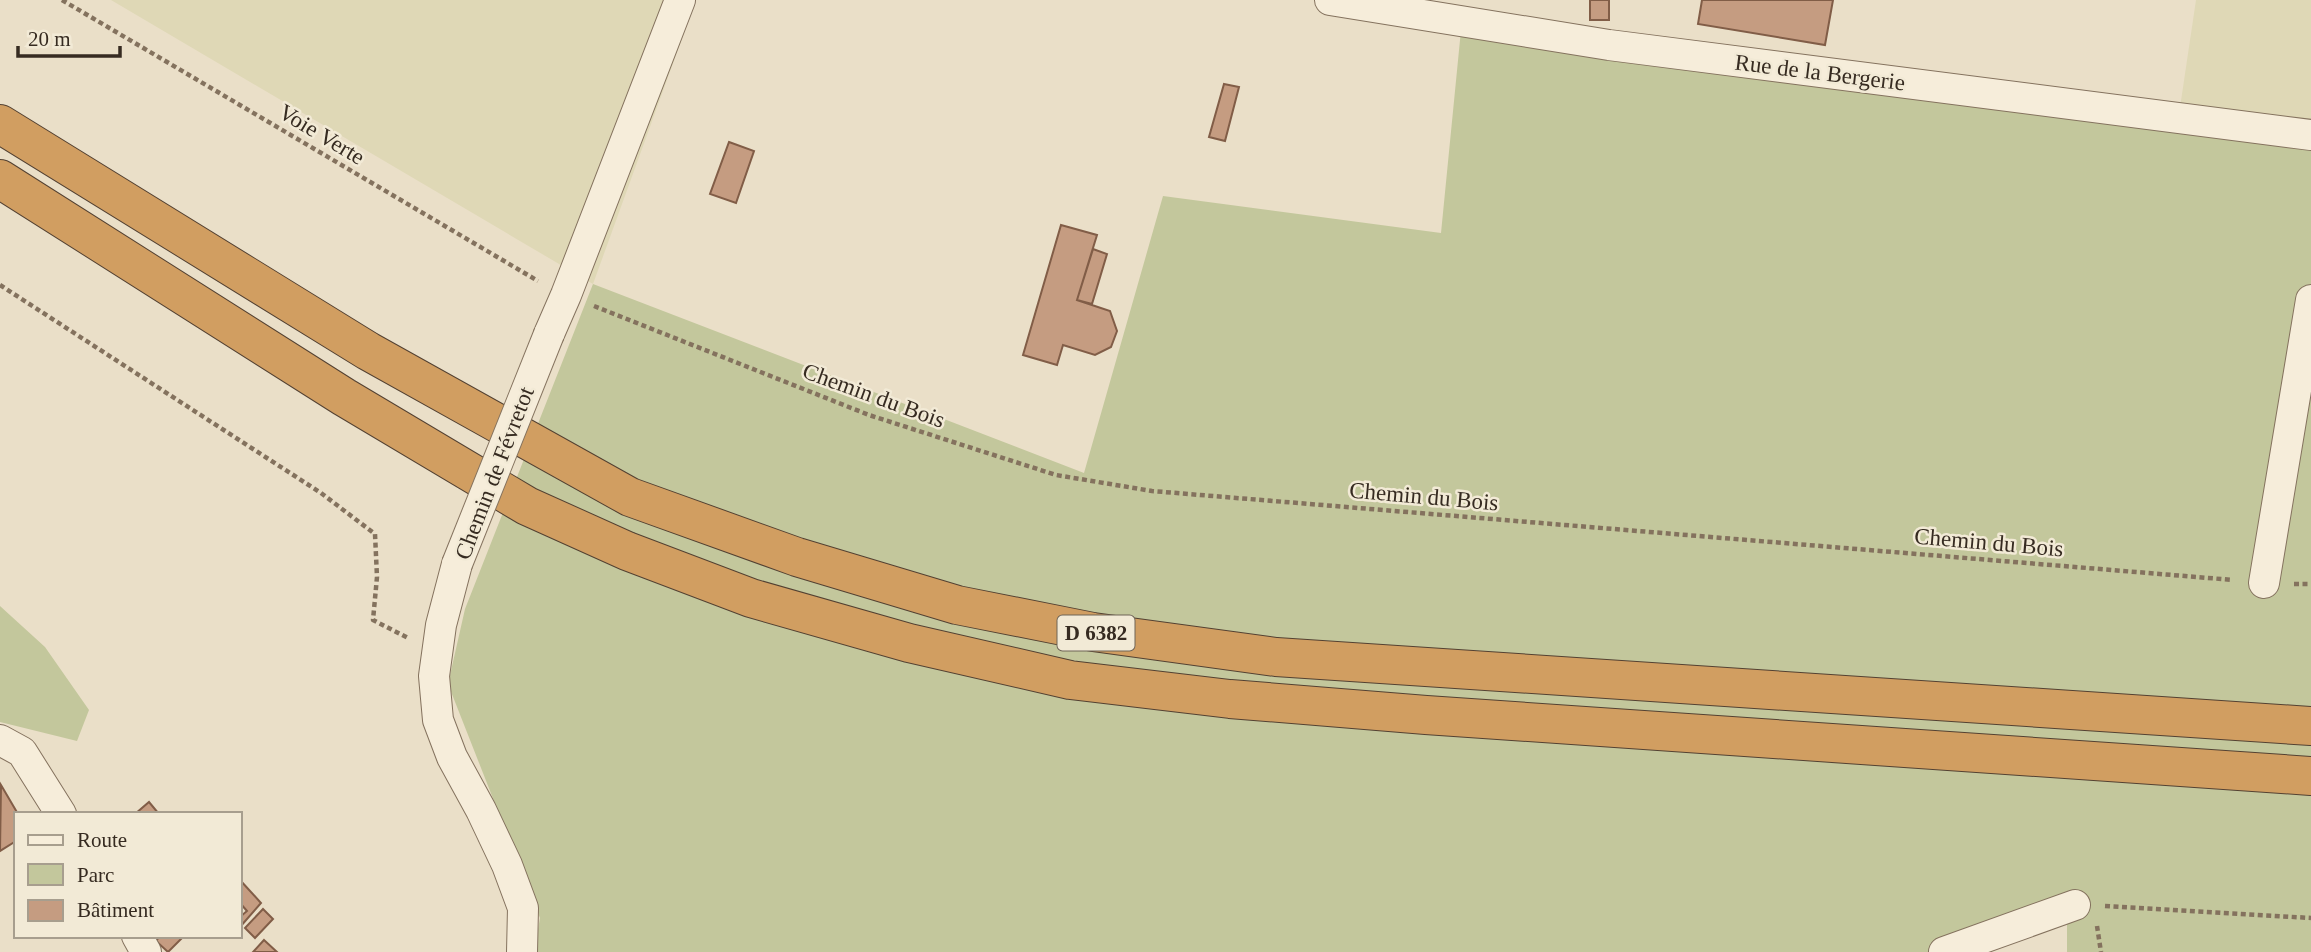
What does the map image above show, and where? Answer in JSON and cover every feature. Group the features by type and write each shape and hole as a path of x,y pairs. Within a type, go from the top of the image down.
{"highway":[{"name":"D 6382","path":"0,124 369,351 630,497 797,557 957,605 1093,632 1276,657 2311,726"},
{"name":"D 6382","path":"0,179 344,397 527,506 627,551 751,598 909,643 1070,680 1230,699 2311,776"}],"street":[{"name":"Chemin de Févretot","path":"522,952 523,908 507,865 452,757 438,720 434,676 442,625 457,565 566,295 680,0"},
{"name":"Rue de la Bergerie","path":"1330,0 1609,46 2311,135"},
{"path":"2264,583 2311,300"},
{"path":"0,740 22,752 60,812"},
{"path":"1944,952 2084,905"}],"path":[{"name":"Voie Verte","path":"62,0 515,269 566,295"},
{"path":"0,285 321,493 375,534 377,576 373,620 406,638 442,625"},
{"name":"Chemin du Bois","path":"566,295 869,415 1056,475 1128,487 2264,583 2311,584"},
{"path":"2084,905 2311,918"}],"shaded area":[{"path":"111,0 696,0 593,284"},
{"path":"2196,0 2311,0 2311,143 2178,121"}],"green space":[{"path":"1461,30 2311,143 2311,952 2067,952 2067,917 1958,952 534,952 540,918 448,684 465,609 593,284 1084,473 1163,196 1441,233"},
{"path":"0,606 45,647 89,710 77,741 0,722"}],"building":[{"path":"1590,0 1609,0 1609,20 1590,20"},
{"path":"1702,0 1833,0 1825,45 1698,24"},
{"path":"1224,84 1239,87 1225,141 1209,137"},
{"path":"729,142 754,151 736,203 710,194"},
{"path":"1061,225 1097,235 1077,300 1110,311 1117,331 1111,347 1095,355 1063,345 1057,365 1023,355"},
{"path":"1093,249 1107,254 1092,304 1077,300"},
{"path":"1,785 17,812 14,812 14,842 0,851"},
{"path":"149,802 157,812 137,812"},
{"path":"242,882 261,903 242,925 242,915 247,911 242,905"},
{"path":"263,909 273,919 255,938 245,928"},
{"path":"158,938 182,938 168,952 156,941"},
{"path":"264,940 277,952 253,952"}]}
